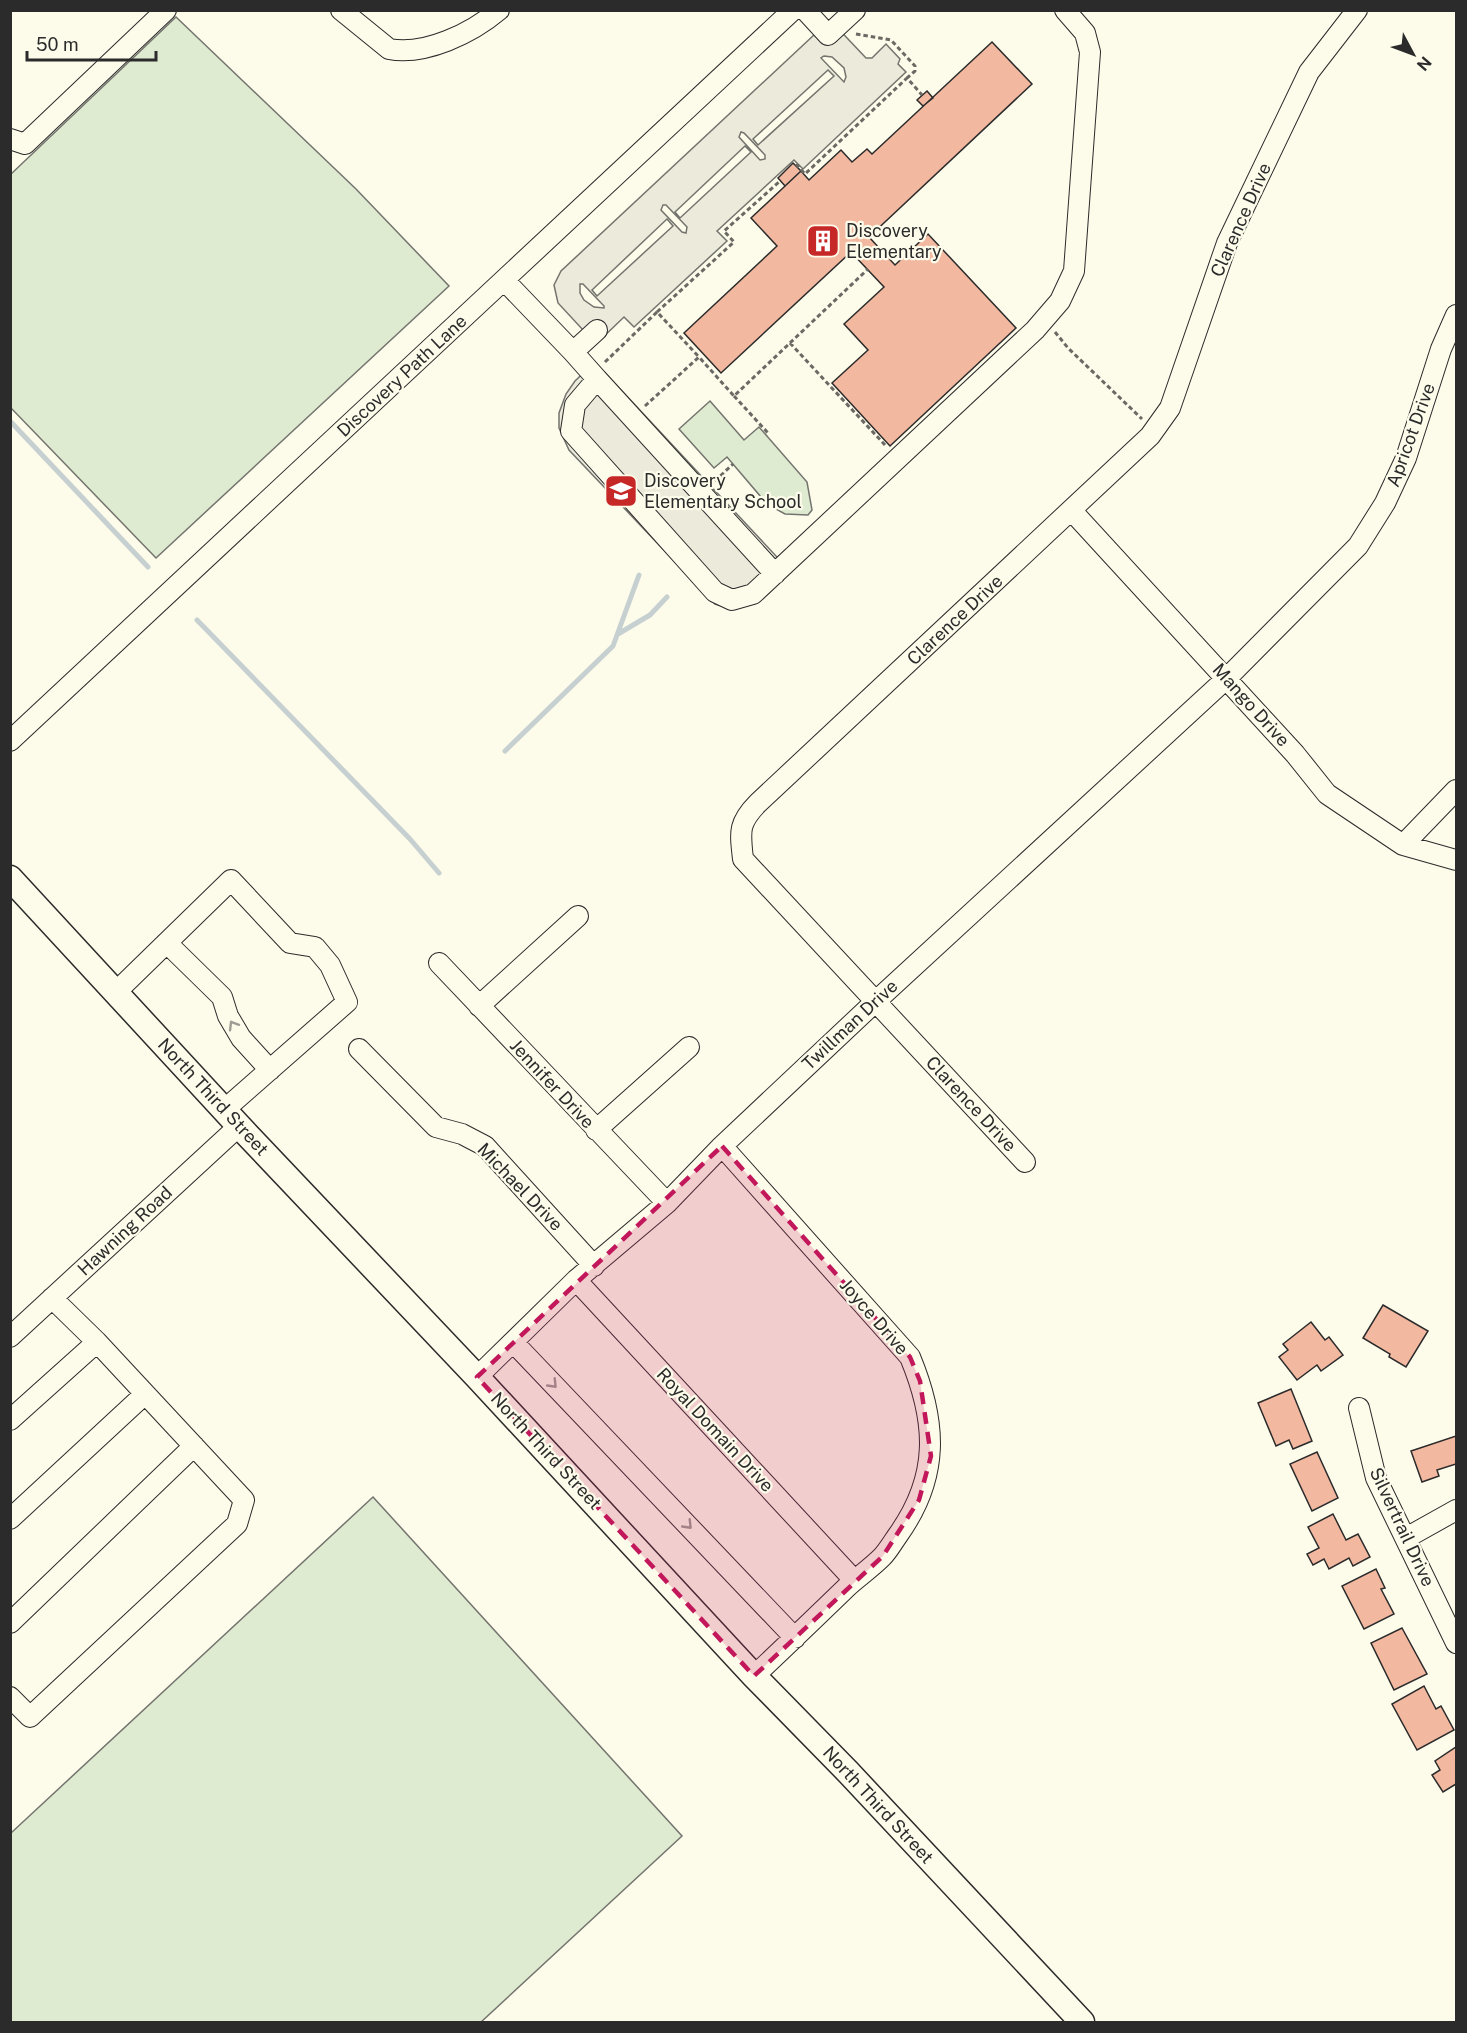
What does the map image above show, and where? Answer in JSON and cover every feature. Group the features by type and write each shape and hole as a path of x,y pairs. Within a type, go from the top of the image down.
{"main road":[{"name":"North Third Street","path":"10,878 754,1676 849,1773 1082,2022"}],"street":[{"path":"10,139 25,144 166,10"},
{"path":"341,10 389,49 398,51 438,45 486,21 499,10"},
{"name":"Discovery Path Lane","path":"10,741 793,10"},
{"path":"805,10 828,35 855,10"},
{"path":"600,371 575,405 571,431 715,592 732,600 753,594 1035,330 1060,301 1074,271 1090,52 1085,33 1065,10"},
{"name":"Clarence Drive","path":"1025,1162 743,859 742,822 758,803 1072,511 1154,430 1170,408 1232,232 1309,72 1357,10"},
{"path":"504,280 573,352 600,371 775,574"},
{"name":"Apricot Drive","path":"1227,678 1358,546 1385,503 1406,458 1441,349 1456,315"},
{"path":"573,352 597,330"},
{"name":"Mango Drive","path":"1072,511 1296,754 1327,794 1403,845 1456,860"},
{"name":"Twillman Drive","path":"477,1377 576,1280 667,1203 722,1146 875,1002 1227,678"},
{"path":"1403,845 1456,790"},
{"name":"Hawning Road","path":"10,1337 232,1118 270,1070 347,1002 330,965 315,947 290,943 231,880 165,944"},
{"path":"479,1006 578,916"},
{"path":"116,992 165,944 222,997 228,1016 241,1038 270,1070"},
{"name":"Jennifer Drive","path":"439,963 667,1203"},
{"path":"596,1130 689,1047"},
{"name":"Michael Drive","path":"359,1048 436,1127 462,1134 485,1146 594,1266"},
{"name":"Joyce Drive","path":"722,1146 910,1357 920,1381 931,1433 931,1456 920,1500 883,1556 854,1580 754,1676"},
{"name":"Royal Domain Drive","path":"576,1280 854,1580"},
{"path":"10,1697 30,1717 237,1524 244,1500 97,1342 52,1298"},
{"path":"513,1341 795,1638"},
{"path":"10,1420 97,1342"},
{"path":"10,1519 145,1394"},
{"name":"Silvertrail Drive","path":"1359,1407 1376,1478 1456,1643"},
{"path":"10,1623 194,1446"},
{"path":"1406,1538 1456,1510"}],"path":[{"path":"796,166 805,174 915,71 915,66 891,40 851,33"},
{"path":"907,78 922,95"},
{"path":"600,371 657,312 734,242 724,231 780,180"},
{"path":"734,396 868,269"},
{"path":"657,312 768,433 766,435"},
{"path":"1051,327 1068,348 1154,430"},
{"path":"790,343 891,452"},
{"path":"644,407 699,357"},
{"path":"714,482 733,464"}],"highlighted area":[{"path":"722,1146 910,1357 920,1381 931,1456 919,1500 883,1556 754,1676 477,1377"}],"green space":[{"path":"176,17 356,189 449,286 156,558 11,408 10,175"},
{"path":"710,401 744,440 759,427 807,482 812,510 808,515 785,514 767,504 727,457 714,468 679,429"},
{"path":"373,1497 682,1836 481,2022 11,2022 11,1833"}],"shaded area":[{"path":"830,20 866,58 872,58 886,44 900,59 898,64 906,72 803,169 794,160 717,231 727,241 634,327 624,317 596,344 558,303 554,285 561,271","holes":["832,57 844,68 846,77 844,82 821,58","828,70 834,76 758,145 753,139","741,132 765,155 765,159 760,160 739,137","745,146 751,152 680,218 675,212","663,205 666,205 687,227 686,233 682,232 661,210","667,219 673,226 597,296 592,290","580,284 583,284 604,308 594,307 584,300 580,293"]},
{"path":"595,362 790,571 756,602 739,607 715,604 569,450 559,428 559,413 566,394 575,381"}],"building":[{"name":"Discovery Elementary","path":"992,42 1032,84 869,237 895,265 928,234 1016,328 890,446 832,383 868,350 844,324 884,287 851,252 721,373 684,333 777,246 751,218 801,171 809,180 841,150 852,162 867,149 872,154"},
{"path":"927,91 933,98 923,106 917,100"},
{"path":"793,163 801,171 785,186 778,178"},
{"path":"1383,1305 1428,1331 1406,1367 1389,1357 1390,1354 1363,1338"},
{"path":"1311,1322 1325,1340 1329,1337 1343,1355 1321,1371 1317,1365 1297,1380 1279,1357 1288,1350 1283,1344"},
{"path":"1291,1389 1312,1441 1293,1449 1289,1440 1276,1446 1258,1403"},
{"path":"1456,1436 1456,1464 1437,1470 1439,1476 1422,1482 1411,1451"},
{"path":"1317,1452 1338,1498 1312,1511 1290,1464"},
{"path":"1333,1514 1346,1540 1358,1534 1370,1557 1353,1566 1349,1558 1329,1569 1324,1559 1313,1565 1307,1554 1319,1548 1308,1527"},
{"path":"1376,1569 1385,1588 1381,1589 1394,1614 1364,1629 1342,1586"},
{"path":"1402,1628 1427,1674 1394,1690 1371,1643"},
{"path":"1424,1686 1436,1709 1441,1706 1454,1730 1417,1750 1392,1704"},
{"path":"1456,1747 1456,1784 1443,1792 1432,1775 1440,1770 1435,1761"}],"waterway":[{"path":"10,421 148,567"},
{"path":"505,751 613,646 639,575"},
{"path":"618,634 650,615 667,597"},
{"path":"197,620 410,839 439,873"}],"place":[{"name":"Discovery Elementary","path":"823,241"},
{"name":"Discovery Elementary School","path":"621,491"}]}
